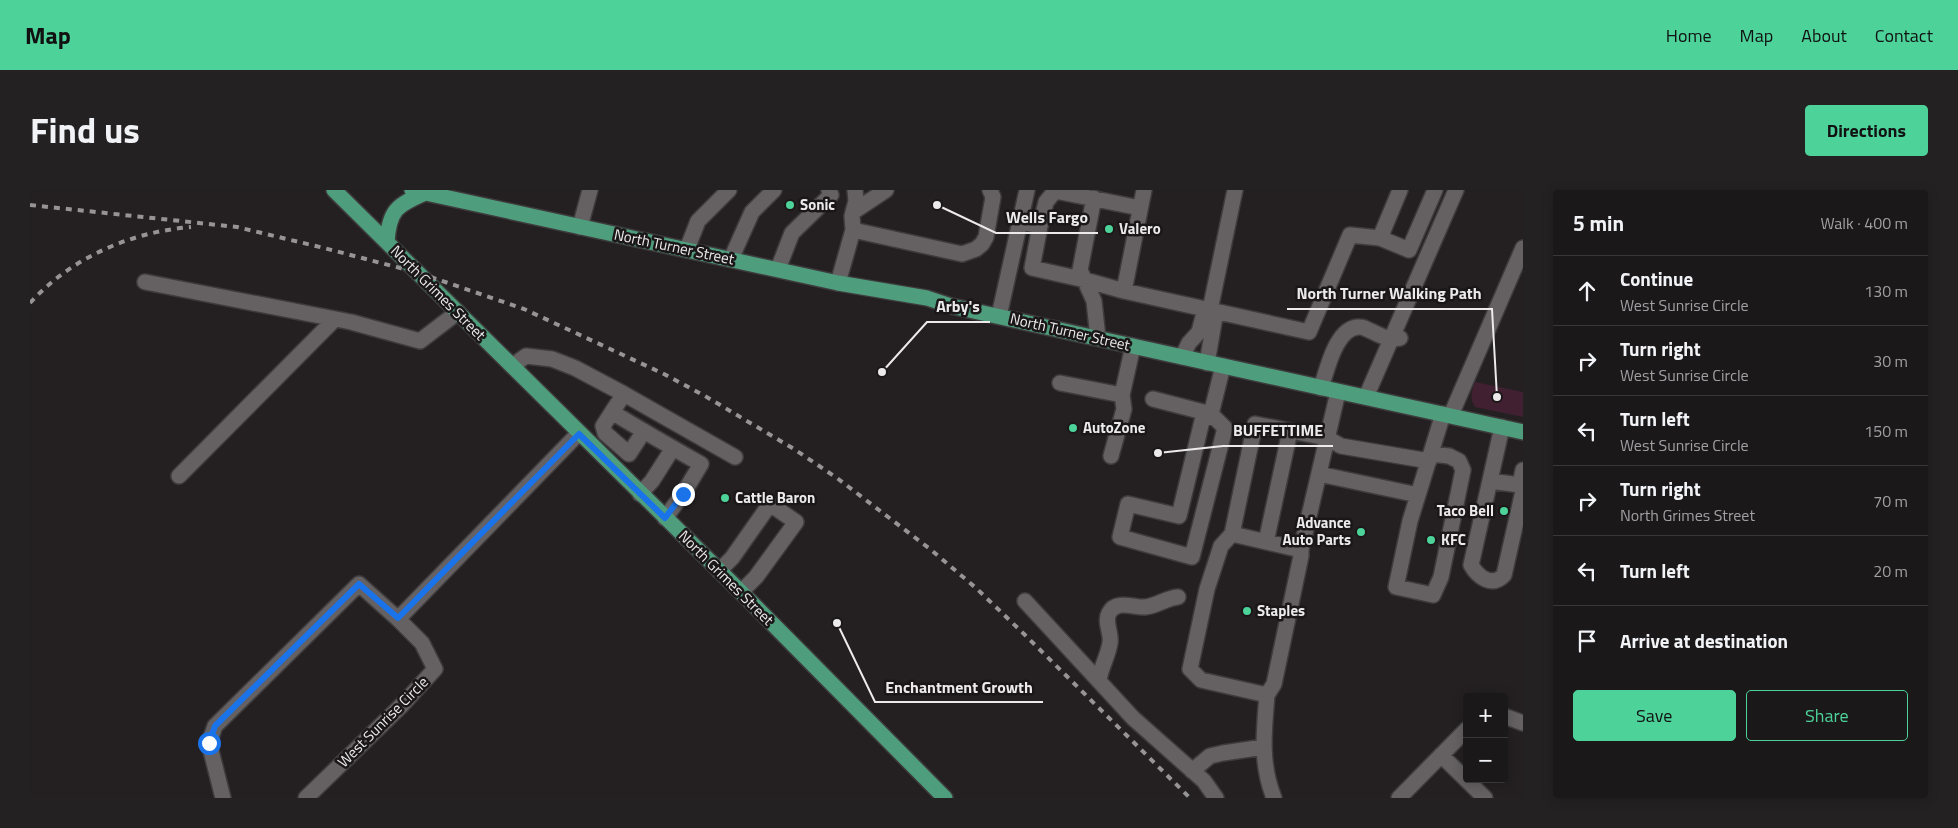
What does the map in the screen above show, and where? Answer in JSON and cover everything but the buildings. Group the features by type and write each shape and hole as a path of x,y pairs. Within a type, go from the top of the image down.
{"main road":[{"name":"North Grimes Street","path":"334,190 741,592 945,798"},
{"path":"387,242 388,224 393,212 402,203 421,191"},
{"name":"North Turner Street","path":"421,191 838,283 927,298 951,306 1523,432"}],"street":[{"path":"580,227 590,190"},
{"path":"731,259 752,212 774,190"},
{"path":"778,269 792,233 831,195 829,190"},
{"path":"858,198 875,190"},
{"path":"858,198 886,190"},
{"path":"853,230 962,254 969,252 982,244 986,237 993,197 990,190"},
{"path":"999,316 1027,190"},
{"path":"1124,291 1144,190"},
{"path":"1207,363 1210,310 1235,190"},
{"path":"1380,238 1400,190"},
{"path":"1140,208 1055,191 1046,202 1032,268 1124,291 1309,332 1350,235 1380,238 1409,250 1435,190"},
{"path":"1366,397 1456,190"},
{"path":"687,249 698,221 723,192"},
{"path":"838,283 853,230 858,198"},
{"path":"1094,198 1080,270 1094,301 1098,338"},
{"path":"1020,222 1040,226"},
{"path":"1267,695 1201,680 1190,669 1207,589 1221,546 1232,534 1255,424 1327,438 1341,446 1430,458 1449,456 1459,461 1463,470 1441,576 1432,595 1396,587 1410,521 1430,458 1447,415 1523,248"},
{"path":"145,282 336,319 420,341 458,312"},
{"path":"1182,357 1189,343 1199,332 1210,310"},
{"path":"179,476 336,319"},
{"path":"1321,388 1336,346 1347,330 1361,327 1391,340"},
{"path":"1111,456 1124,409 1122,395 1133,346"},
{"path":"512,366 526,356 552,359 575,368 735,457"},
{"path":"1153,399 1211,414 1225,428 1192,558 1120,537 1128,504 1179,516 1202,421 1211,414 1223,366"},
{"path":"1060,382 1122,395"},
{"path":"1274,798 1266,776 1264,747 1267,695 1274,684 1301,550 1338,392"},
{"path":"624,394 603,426 605,433 628,454"},
{"path":"612,412 701,464"},
{"path":"1502,427 1471,565 1476,573 1484,579 1500,580 1504,575 1523,491 1520,485 1523,470"},
{"path":"1266,542 1290,430"},
{"path":"614,468 628,454 644,431"},
{"path":"398,618 579,434"},
{"path":"665,518 683,494 712,444"},
{"path":"640,494 652,481 672,448"},
{"path":"1319,474 1418,495"},
{"path":"1490,480 1520,485"},
{"path":"719,571 732,558 770,504 796,522 756,577 741,592"},
{"path":"1232,534 1301,550"},
{"name":"West Sunrise Circle","path":"223,798 209,743 215,726 359,584 398,618 422,643 435,669 402,705 306,798"},
{"path":"1099,680 1100,667 1111,643 1111,631 1107,621 1108,613 1115,607 1126,604 1145,607 1178,597"},
{"path":"1026,601 1133,718 1204,781 1216,798"},
{"path":"1508,717 1523,722"},
{"path":"1399,798 1463,733"},
{"path":"1192,770 1210,756 1223,752 1264,747"},
{"path":"1442,755 1485,798"}],"shaded area":[{"path":"1475,382 1523,392 1523,417 1475,407 1472,392"}],"railway":[{"path":"30,205 237,227 419,273 524,309 664,374 794,449 837,478 930,549 976,588 1190,798"},
{"path":"30,303 64,273 83,260 103,250 124,241 146,235 191,227"}],"place":[{"name":"Sonic","path":"790,205"},
{"name":"Wells Fargo","path":"937,205"},
{"name":"Valero","path":"1109,229"},
{"name":"Arby's","path":"882,372"},
{"name":"North Turner Walking Path","path":"1497,397"},
{"name":"AutoZone","path":"1073,428"},
{"name":"BUFFETTIME","path":"1158,453"},
{"name":"Cattle Baron","path":"725,498"},
{"name":"Taco Bell","path":"1504,511"},
{"name":"Advance Auto Parts","path":"1361,532"},
{"name":"KFC","path":"1431,540"},
{"name":"Staples","path":"1247,611"},
{"name":"Enchantment Growth","path":"837,623"}],"route":[{"path":"209,743 215,726 359,584 398,618 579,434 665,518 683,494"}]}
